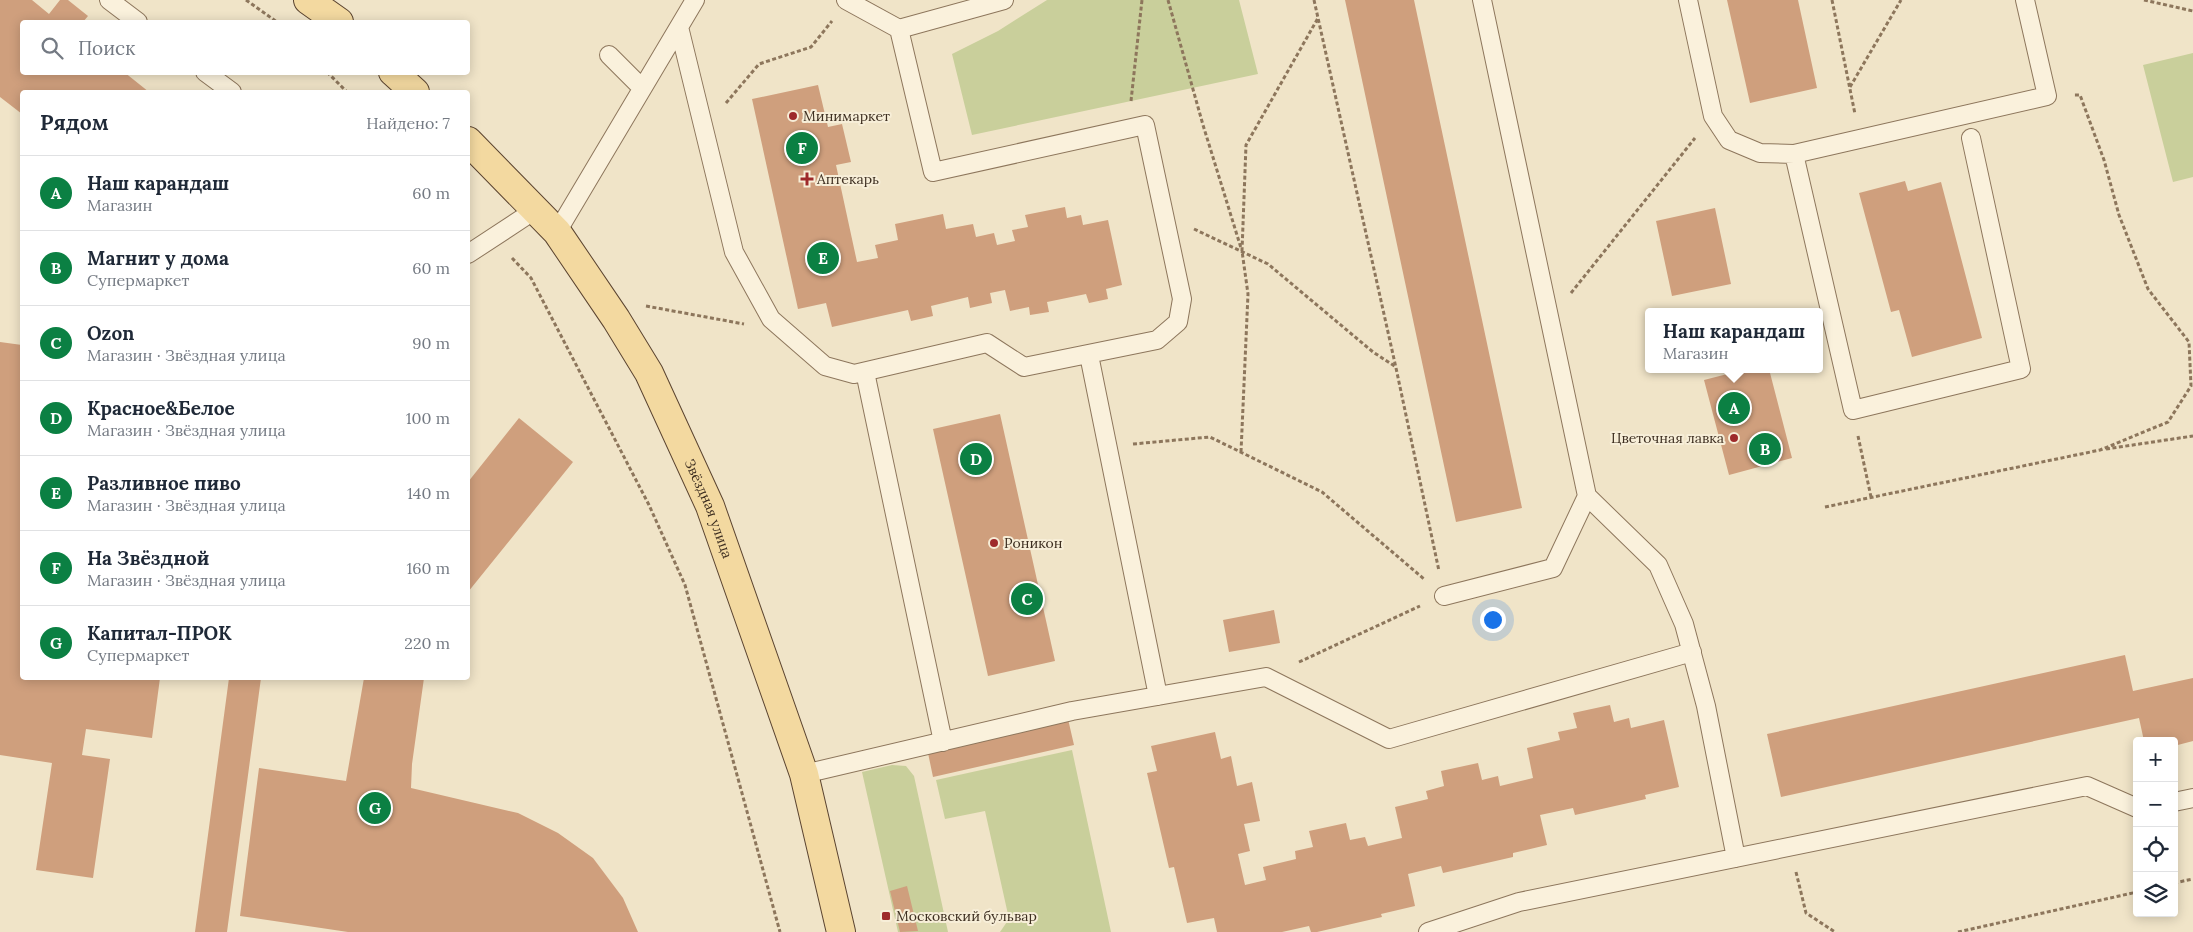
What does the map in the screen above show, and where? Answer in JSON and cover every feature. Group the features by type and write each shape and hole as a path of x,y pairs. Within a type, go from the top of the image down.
{"main road":[{"path":"308,0 336,20"},
{"path":"396,75 413,90"},
{"name":"Звёздная улица","path":"470,143 556,232 616,319 649,373 706,497 804,774 841,932"}],"lane":[{"path":"108,0 135,20"},
{"path":"556,232 695,0"},
{"path":"847,1 899,29 1004,0"},
{"path":"1482,0 1586,496 1658,565 1684,624 1706,706 1736,858"},
{"path":"1688,0 1713,116 1729,140 1760,153 1794,154 2047,96 2025,0"},
{"path":"679,27 734,252 770,319 825,366 854,374 987,344 1024,367 1158,340 1178,322 1182,298 1145,125 933,172 899,29"},
{"path":"609,55 642,88"},
{"path":"209,75 229,90"},
{"path":"1794,154 1853,410 2021,369 1970,138"},
{"path":"470,253 535,210"},
{"path":"1089,355 1158,696"},
{"path":"865,372 943,742"},
{"path":"1444,596 1554,568 1586,496"},
{"path":"804,774 1072,712 1266,677 1389,739 1692,652"},
{"path":"1428,932 1520,902 2087,786 2133,806"},
{"path":"2178,801 2193,798"}],"path":[{"path":"246,0 274,20"},
{"path":"1128,129 1142,0"},
{"path":"1168,0 1203,125 1242,251 1248,294 1241,452"},
{"path":"1314,0 1434,540 1444,596"},
{"path":"1832,0 1860,139"},
{"path":"1850,87 1901,0"},
{"path":"2144,0 2193,10"},
{"path":"704,129 759,64 811,47 847,1"},
{"path":"1242,251 1246,145 1318,18"},
{"path":"330,75 345,90"},
{"path":"2047,96 2080,95 2104,160 2119,215 2148,289 2188,342 2191,386 2168,422 2100,450"},
{"path":"1550,320 1713,116"},
{"path":"1164,215 1268,264 1396,368"},
{"path":"492,238 531,278 648,505 685,585 780,932"},
{"path":"646,306 786,332"},
{"path":"1853,410 1871,497"},
{"path":"1825,507 2100,450 2193,436"},
{"path":"1108,447 1210,437 1322,492 1444,596"},
{"path":"1266,677 1444,596"},
{"path":"1789,847 1806,913 1835,932"},
{"path":"2178,882 2193,879"},
{"path":"1958,932 2133,893"}],"green space":[{"path":"1047,0 1239,0 1258,74 972,135 952,54 998,31"},
{"path":"2193,53 2193,177 2173,182 2143,65"},
{"path":"1072,750 1111,932 1000,932 1009,919 985,811 945,819 936,780"},
{"path":"892,765 906,766 914,776 948,932 898,932 862,772"}],"building":[{"path":"0,0 32,0 49,14 60,0 68,0 88,16 85,20 20,20 20,75 128,75 146,90 20,90 20,112 0,97"},
{"path":"1345,0 1414,0 1522,508 1456,522"},
{"path":"1727,0 1798,0 1817,88 1750,103"},
{"path":"818,85 828,127 842,124 851,162 836,165 857,262 878,258 875,245 898,240 895,224 943,214 946,229 973,224 976,237 994,233 997,245 1015,241 1012,230 1028,227 1025,215 1065,207 1067,218 1081,215 1083,225 1108,220 1122,285 1106,289 1108,299 1089,303 1086,294 1047,302 1049,312 1030,315 1029,307 1010,311 1005,290 990,293 992,303 970,308 968,297 931,306 933,316 911,321 908,310 832,327 826,303 798,309 752,99"},
{"path":"1905,181 1908,191 1941,182 1982,338 1912,357 1899,310 1891,312 1859,193"},
{"path":"1715,208 1731,284 1672,296 1656,221"},
{"path":"0,342 20,345 20,680 160,680 152,738 86,729 82,755 110,759 93,878 36,870 52,763 0,755"},
{"path":"1731,373 1770,373 1792,458 1729,475 1704,380"},
{"path":"1000,414 1055,661 988,676 933,429"},
{"path":"519,418 573,462 470,590 470,479"},
{"path":"1274,610 1280,643 1229,652 1223,620"},
{"path":"2125,655 2133,691 2193,678 2193,741 2178,745 2178,737 2143,737 2139,718 1781,797 1767,734"},
{"path":"229,680 261,680 227,932 195,932"},
{"path":"364,680 424,680 412,764 411,788 518,813 558,833 593,858 623,898 638,932 348,932 240,916 259,768 346,781"},
{"path":"1610,705 1614,722 1629,718 1631,728 1664,720 1679,787 1645,795 1646,799 1575,815 1573,808 1540,815 1547,845 1513,853 1513,857 1443,873 1441,866 1408,874 1415,906 1381,914 1382,917 1317,932 1311,932 1309,926 1282,932 1217,932 1214,918 1187,923 1174,867 1169,868 1147,773 1157,771 1151,746 1215,732 1221,759 1231,756 1237,786 1252,782 1260,821 1244,824 1250,851 1238,854 1245,885 1266,880 1263,867 1296,859 1295,851 1313,847 1309,831 1346,823 1350,840 1365,837 1368,846 1402,838 1395,807 1428,799 1426,791 1444,786 1441,771 1478,763 1482,780 1498,776 1500,786 1533,778 1527,748 1560,740 1558,732 1577,728 1573,713"},
{"path":"1068,719 1074,745 933,777 928,753"},
{"path":"907,886 918,931 900,932 890,891"}],"place":[{"name":"Минимаркет","path":"793,116"},
{"name":"На Звёздной","path":"802,148"},
{"name":"Аптекарь","path":"807,179"},
{"name":"Разливное пиво","path":"823,258"},
{"name":"Наш карандаш","path":"1734,408"},
{"name":"Цветочная лавка","path":"1734,438"},
{"name":"Магнит у дома","path":"1765,449"},
{"name":"Красное&Белое","path":"976,459"},
{"name":"Роникон","path":"994,543"},
{"name":"Ozon","path":"1027,599"},
{"name":"Капитал-ПРОК","path":"375,808"},
{"name":"Московский бульвар","path":"886,916"}]}
